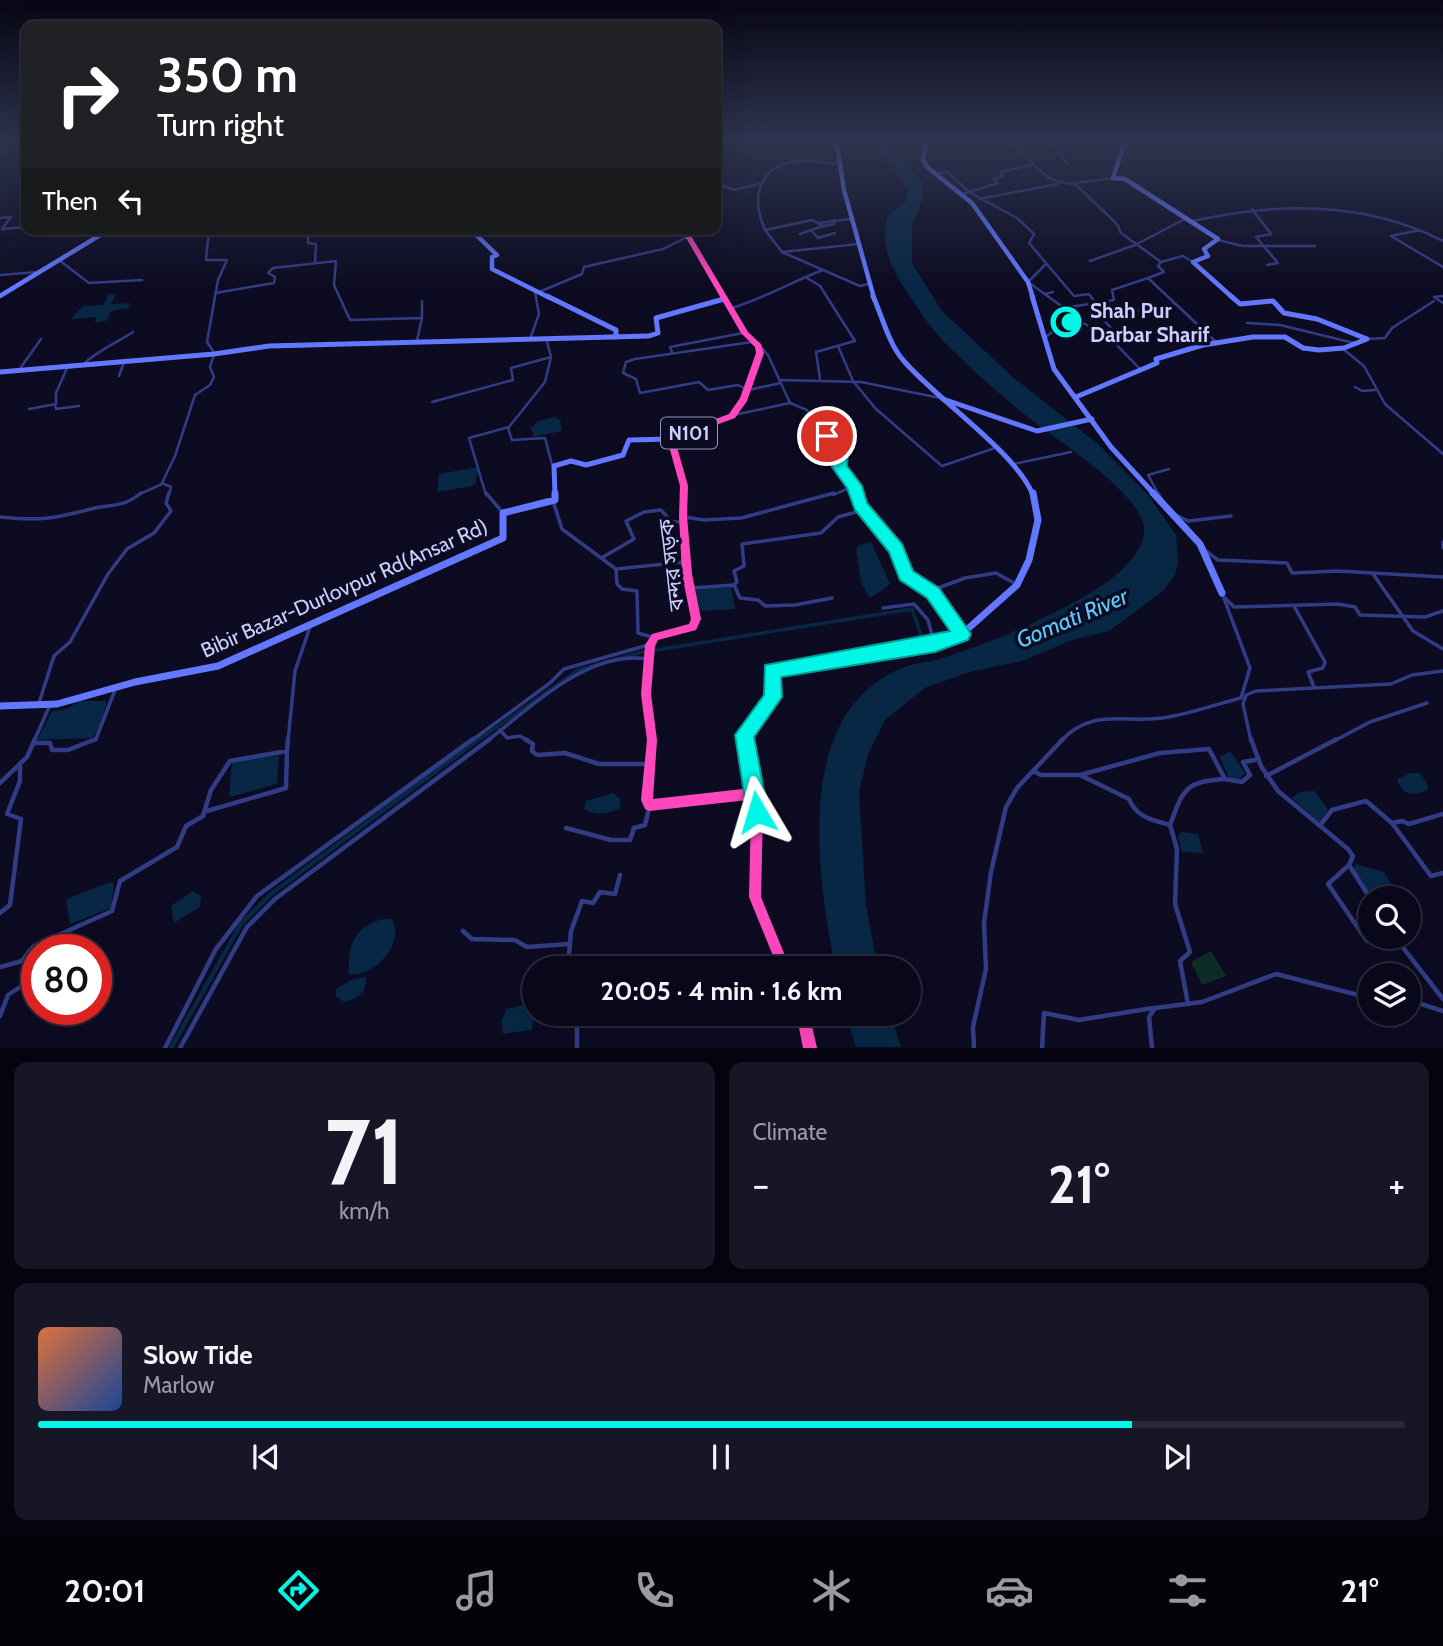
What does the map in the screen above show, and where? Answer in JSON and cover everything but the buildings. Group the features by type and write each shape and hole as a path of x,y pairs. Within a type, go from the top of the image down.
{"highway":[{"path":"686,235 745,333 756,344"},
{"name":"N101","path":"671,439 732,416 755,373 756,344"},
{"name":"বন্দর সড়ক","path":"651,649 693,627 696,619 683,519 684,486 671,439"},
{"path":"651,649 646,694 652,740 648,764 649,805 752,794 757,812 755,897 779,956"},
{"path":"805,1026 810,1048"}],"street":[{"path":"729,188 746,188"},
{"path":"759,188 757,209 765,230 782,252 860,286 868,284"},
{"path":"752,794 754,782 744,735 773,697 772,671 935,644 962,634 1017,585 1032,550 1038,510 1033,492 1013,463 940,399 900,357 868,284 845,188"},
{"path":"953,188 977,209 1028,282 1054,369 1111,447 1163,502"},
{"path":"964,188 1028,227 1034,234 1029,243 1045,265 1074,296 1089,294 1094,301"},
{"path":"962,195 982,188"},
{"path":"979,199 1037,188"},
{"path":"1079,188 1135,245 1161,262 1183,256 1240,304 1273,301 1284,313 1317,320 1367,339"},
{"path":"1138,188 1185,219 1193,221 1218,240 1243,246 1315,246"},
{"path":"1193,221 1252,209 1351,211 1422,230 1443,239"},
{"path":"1252,209 1271,234 1256,236 1278,263 1267,265"},
{"path":"0,218 11,217 2,229 21,227"},
{"path":"818,223 851,219"},
{"path":"1090,261 1135,245 1185,219"},
{"path":"765,230 811,220 822,226"},
{"path":"800,234 834,224 834,220"},
{"path":"811,230 817,238 835,233"},
{"path":"1422,230 1391,236 1405,247 1443,267"},
{"path":"0,296 100,235"},
{"path":"162,484 195,395 208,387 214,377 210,368 214,354 207,342 215,293 227,260 206,260 208,235"},
{"path":"308,235 308,243 316,244 318,249 315,263"},
{"path":"476,235 497,255 492,257 492,269 536,293 616,330 616,337"},
{"path":"536,293 582,274 584,267 604,259 669,248 683,235"},
{"path":"1193,262 1208,256 1204,249 1211,247 1210,242 1218,240"},
{"path":"782,252 858,244"},
{"path":"59,260 89,283 142,280"},
{"path":"215,293 274,283 275,277 268,273 273,268 336,261 330,275 334,293 342,300 350,320 359,322 398,316 422,318"},
{"path":"1064,308 1094,301 1114,300 1112,290 1164,272 1158,266 1161,262"},
{"path":"1028,282 1045,265"},
{"path":"730,309 769,297 774,291 824,270"},
{"path":"0,275 40,271"},
{"path":"805,277 820,286 855,340 816,352 820,379"},
{"path":"1149,278 1218,344"},
{"path":"1028,282 1079,321 1107,335 1141,370"},
{"path":"1045,294 1053,292"},
{"path":"530,339 539,314 536,293"},
{"path":"1443,296 1434,298 1443,303"},
{"path":"0,372 214,354 269,346 656,335 659,331 656,318 724,299"},
{"path":"417,340 422,318 422,301"},
{"path":"1076,397 1157,363 1156,359 1180,350 1256,337 1286,337 1302,348 1341,347 1367,339 1385,338 1392,328 1434,301"},
{"path":"1107,335 1111,328 1101,317 1175,304"},
{"path":"1046,337 1053,331 1078,323"},
{"path":"1247,323 1283,326 1356,344"},
{"path":"83,365 87,359 101,356 109,345 133,332"},
{"path":"672,352 670,347 745,333"},
{"path":"503,513 487,497 469,438 508,428 545,382 551,356 546,338"},
{"path":"19,370 41,339"},
{"path":"790,403 780,382 768,355 756,344 672,352 627,361 623,373 636,379 640,393 699,382 706,390 738,385 748,390 780,382 820,379 906,387 1013,425 1044,430 1091,419"},
{"path":"838,346 853,381 896,429 943,467 995,448"},
{"path":"1341,347 1364,366 1375,390 1404,422 1443,454"},
{"path":"432,402 513,380 511,368 551,356"},
{"path":"119,376 124,362"},
{"path":"68,366 56,393 56,409 79,406"},
{"path":"1355,387 1362,391 1375,390"},
{"path":"732,416 790,403 807,410 816,426 838,446 842,453 839,467 854,486 864,510 896,549 906,575 930,591 962,634"},
{"path":"29,410 55,405"},
{"path":"508,428 512,440 545,438 553,468 556,498 553,501 562,528 616,569 617,584 622,589 637,591 638,633 651,649"},
{"path":"553,468 571,461 586,465 623,455 629,440 657,436 671,439"},
{"path":"1013,463 1021,465 1071,452"},
{"path":"1169,469 1148,475 1171,513 1218,561 1287,563 1292,573 1338,571 1443,577"},
{"path":"0,517 36,521 76,515 90,509 126,505 144,490 162,484 171,486 166,503 171,510 169,515 156,531 127,549 108,574 70,642 54,656 38,706"},
{"path":"603,557 634,540 626,521 639,513 661,510 673,522 683,519 751,517 792,504 832,496 836,491 854,486"},
{"name":"Bibir Bazar-Durlovpur Rd(Ansar Rd)","path":"0,706 50,705 218,666 503,538 503,513 553,501"},
{"path":"734,585 737,582 734,571 744,566 740,551 742,544 821,533 838,517 864,510"},
{"path":"1171,513 1188,521 1231,516"},
{"path":"1443,542 1443,548"},
{"path":"974,1048 973,1027 986,969 984,923 990,872 1006,807 1017,788 1075,726 1115,717 1165,718 1241,698 1250,668 1200,544"},
{"path":"616,569 654,563 687,562"},
{"path":"930,591 965,578 996,573 1017,585"},
{"path":"1373,574 1413,631 1443,649"},
{"path":"690,588 734,585"},
{"path":"734,585 740,598 758,600 765,606 795,605 832,598"},
{"path":"1222,593 1234,607 1338,604 1355,607 1360,615 1402,617 1425,617 1443,611"},
{"path":"883,608 914,604 928,620 935,644"},
{"path":"1294,606 1325,662 1323,668 1308,672 1314,687"},
{"path":"62,934 112,911 120,881 177,847 186,826 206,811 286,788 295,671 310,625"},
{"path":"180,1048 226,960 253,920 319,864 500,729 585,671 651,649"},
{"path":"165,1048 213,952 234,919 257,896 432,770 564,669 651,649"},
{"path":"1358,928 1328,884 1349,865 1353,856 1348,848 1321,824 1301,812 1266,776 1255,760 1243,704 1246,695 1256,691 1391,684 1412,675 1443,671"},
{"path":"33,743 50,743 52,750 61,751 96,739 115,688"},
{"path":"1266,776 1370,722 1427,703"},
{"path":"0,783 20,766 50,705"},
{"path":"500,729 507,738 520,736 533,744 532,751 537,755 565,753 599,764 648,764"},
{"path":"1033,771 1041,775 1080,775 1160,753 1209,749 1225,779"},
{"path":"206,811 211,790 230,761 287,751"},
{"path":"1188,1004 1180,961 1190,952 1179,922 1173,888 1179,850 1170,825 1183,789 1191,782 1245,780 1250,775 1243,762 1255,760"},
{"path":"0,913 10,905 21,840 21,819 7,814 20,780 20,766"},
{"path":"1080,775 1129,799 1133,809 1147,818 1170,825"},
{"path":"1321,824 1332,810 1366,801 1392,823 1430,876 1443,873"},
{"path":"566,828 611,840 630,840 634,828 645,825 649,805"},
{"path":"1392,823 1402,821 1409,824 1443,814"},
{"path":"1349,865 1362,886"},
{"path":"568,956 573,920 582,901 593,903 600,892 615,894 620,875"},
{"path":"463,931 472,939 515,940 527,947 569,944"},
{"path":"1404,949 1443,999"},
{"path":"0,967 21,961"},
{"path":"1042,1048 1044,1013 1079,1020 1100,1019 1188,1004 1276,974 1358,995"},
{"path":"0,1016 8,995 21,986"},
{"path":"1421,1004 1443,1011"},
{"path":"1152,1048 1149,1017 1155,1008"},
{"path":"577,1048 578,1026"}],"green space":[{"path":"1211,951 1226,976 1202,985 1191,962"}],"water":[{"name":"Gomati River","path":"907,188 923,188 923,198 912,225 912,263 942,311 1015,379 1098,444 1148,495 1176,535 1178,563 1175,575 1164,590 1109,631 1072,640 1022,661 969,672 925,688 885,720 868,754 859,792 866,906 876,956 833,956 819,844 820,800 828,758 842,721 867,690 902,668 938,660 1000,637 1038,621 1092,592 1131,561 1144,535 1143,521 1121,491 1087,461 992,388 946,344 924,318 895,272 886,244 889,215 906,201"},
{"path":"109,294 116,294 111,304 130,303 128,308 111,311 106,321 95,323 96,317 71,319 83,306 103,305"},
{"path":"555,417 560,420 562,431 534,437 531,428 538,421"},
{"path":"478,467 476,483 472,486 437,492 439,474"},
{"path":"871,542 890,584 869,597 861,582 856,550 859,545"},
{"path":"731,587 735,609 697,611 692,590"},
{"path":"79,701 107,703 98,730 92,738 37,740 52,711 67,709"},
{"path":"1230,751 1245,773 1239,780 1229,778 1220,757"},
{"path":"279,756 277,784 229,797 232,763 252,757"},
{"path":"1411,773 1420,773 1428,785 1427,790 1412,794 1402,789 1397,779"},
{"path":"1315,791 1328,810 1319,822 1292,798 1300,792"},
{"path":"613,793 620,799 620,808 602,813 584,809 586,801"},
{"path":"1182,832 1198,834 1203,853 1182,852 1178,836"},
{"path":"1355,864 1384,872 1392,886 1364,886 1354,870"},
{"path":"114,883 111,908 70,924 66,899"},
{"path":"193,891 201,896 200,907 174,923 171,906"},
{"path":"383,919 391,919 395,928 391,948 385,957 367,971 349,974 349,955 354,939 365,927"},
{"path":"366,977 365,987 357,997 344,1002 336,996 336,989 351,980"},
{"path":"522,1005 522,1026 532,1026 532,1030 503,1034 502,1020 506,1009"},
{"path":"849,1026 894,1026 901,1047 856,1047"}],"waterway":[{"path":"477,741 578,670 638,653 912,609 922,638"},
{"path":"171,1048 241,924 271,894 479,739"}],"place":[{"name":"Shah Pur Darbar Sharif","path":"1066,322"}],"route":[{"path":"757,812 744,735 770,705 773,697 772,671 935,644 962,634 933,593 906,575 896,549 860,505 854,486 839,467 842,453 827,436"}]}
